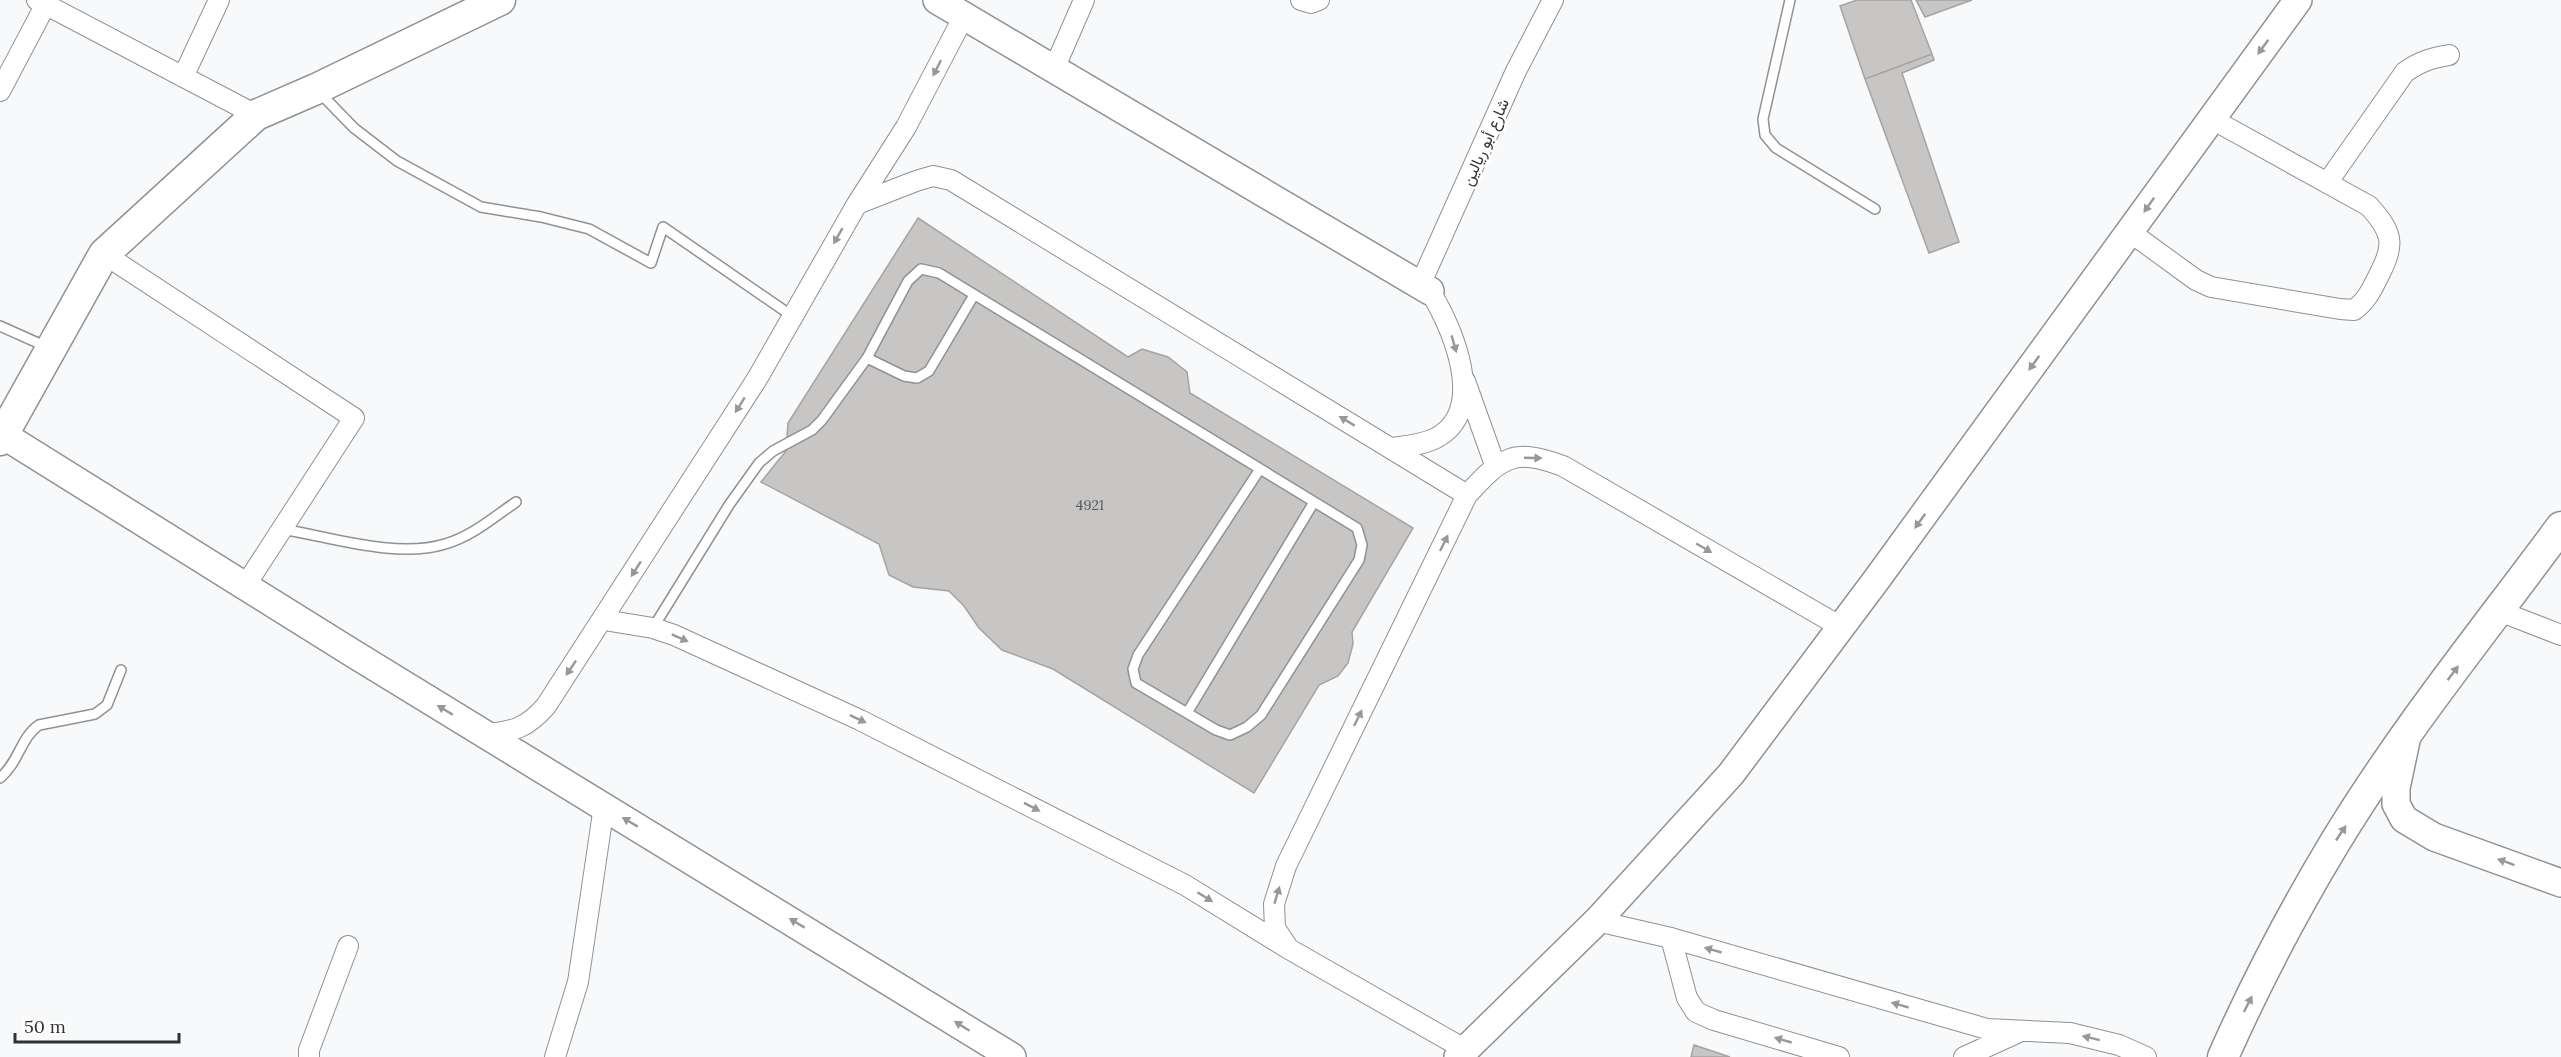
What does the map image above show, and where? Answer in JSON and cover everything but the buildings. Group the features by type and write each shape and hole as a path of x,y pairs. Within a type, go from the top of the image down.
{"main road":[{"path":"0,436 104,254 256,115 316,89 500,0"},
{"path":"2226,1052 2277,948 2334,844 2407,735 2561,527"}],"street":[{"path":"183,77 219,0"},
{"path":"937,0 1425,288 1446,318 1463,376 1495,465"},
{"path":"1054,69 1084,0"},
{"path":"1301,0 1311,3 1319,0"},
{"name":"شارع أبو ريالين","path":"1425,288 1516,71 1553,0"},
{"path":"604,620 652,628 694,644 881,731 1185,885 1462,1053 1597,921 1731,774 1841,627 2298,0"},
{"path":"0,91 44,2 256,115"},
{"path":"485,734 505,733 534,721 604,620 757,379 857,204 906,127 964,16"},
{"path":"2327,183 2405,72 2417,63 2449,55"},
{"path":"2130,232 2196,280 2211,287 2354,310 2365,302 2390,255 2389,235 2381,219 2369,206 2210,118"},
{"path":"857,204 916,180 933,176 951,180 1467,495"},
{"path":"104,254 354,418 245,586"},
{"path":"1391,448 1419,444 1436,438 1449,429 1458,416 1464,393 1463,376"},
{"path":"0,436 1012,1057"},
{"path":"1289,949 1275,928 1274,904 1286,866 1467,495 1495,465 1514,458 1540,458 1563,466 1841,627"},
{"path":"2499,611 2561,634"},
{"path":"2407,735 2396,788 2396,804 2404,819 2434,837 2561,883"},
{"path":"555,1057 578,982 604,806"},
{"path":"1597,921 1671,938 1987,1029 2070,1033 2119,1046 2146,1057"},
{"path":"1671,938 1687,998 1696,1012 1714,1020 1839,1057"},
{"path":"309,1057 309,1050 348,946"},
{"path":"1964,1057 2019,1032"}],"lane":[{"path":"1790,0 1763,119 1765,135 1776,148 1875,209"},
{"path":"316,89 354,128 397,161 481,207 541,217 589,229 651,263 663,227 792,316"},
{"path":"652,628 729,505 759,463 773,451 812,430 822,420 867,358 908,281 921,269 939,273 1357,528 1362,545 1359,560 1261,715 1247,727 1230,735 1215,730 1136,683 1133,669 1138,656 1260,469"},
{"path":"867,358 904,376 917,378 928,371 974,295"},
{"path":"0,326 50,348"},
{"path":"282,529 387,548 417,549 445,544 477,529 516,502"},
{"path":"1187,712 1314,502"},
{"path":"0,778 14,765 33,729 39,725 95,714 107,705 121,670"}]}
